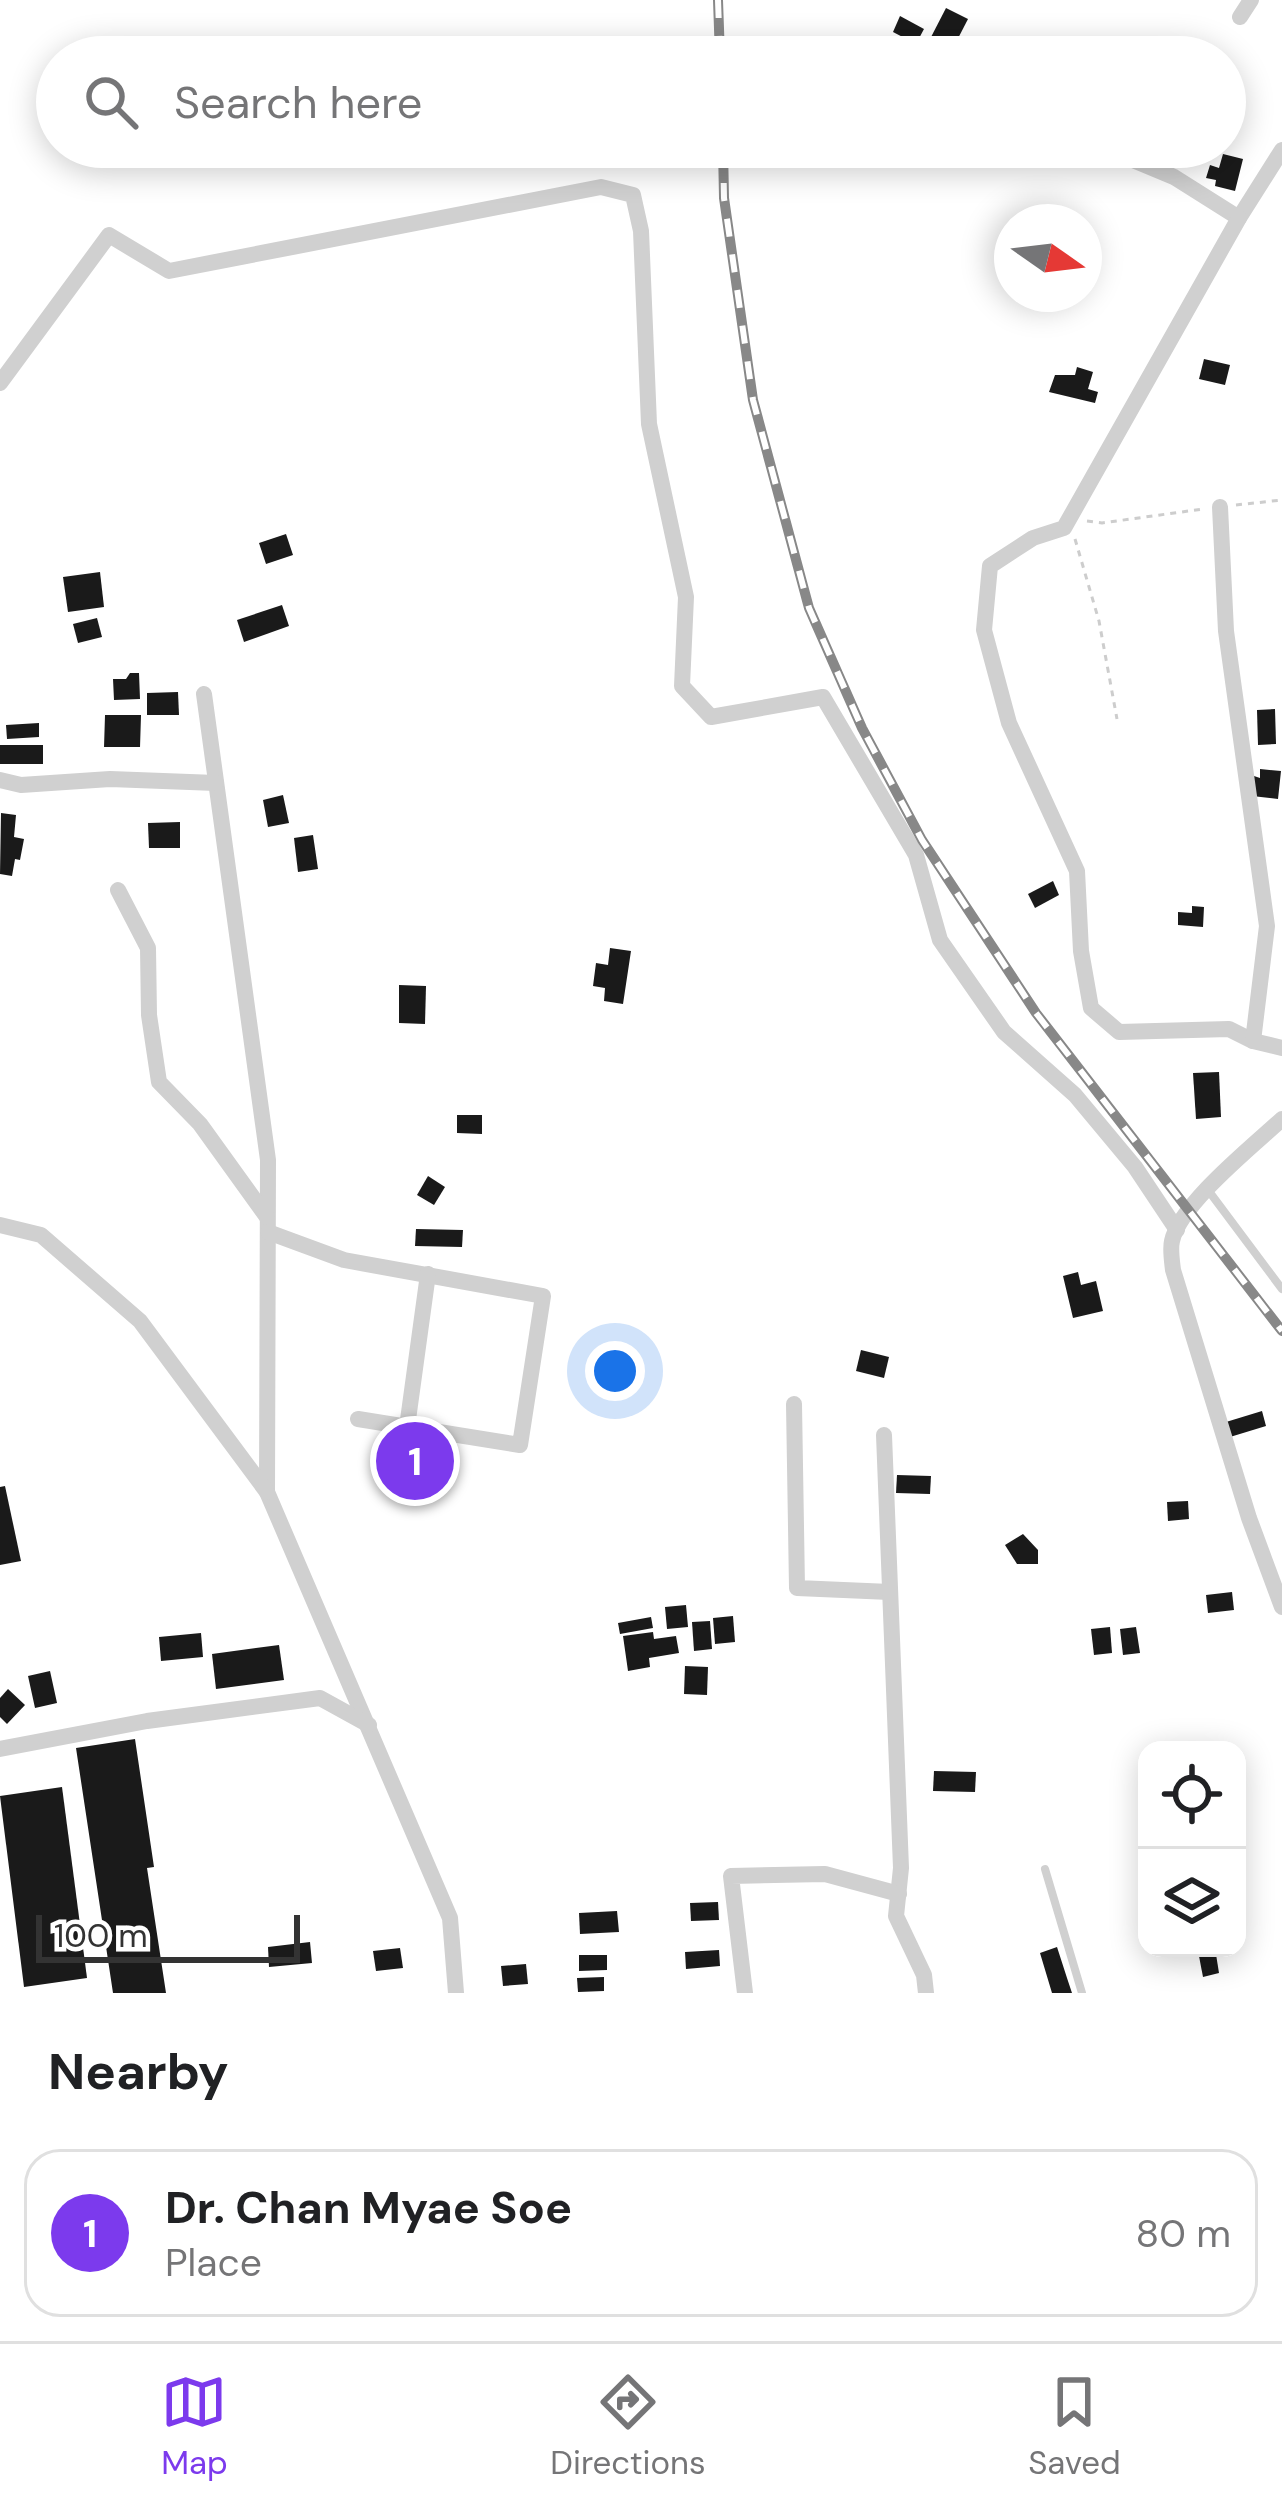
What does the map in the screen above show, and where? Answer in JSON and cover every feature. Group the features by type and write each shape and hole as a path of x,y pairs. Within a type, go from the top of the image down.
{"street":[{"path":"1240,17 1251,0"},
{"path":"1282,150 1064,528 1033,538 990,566 984,630 1010,723 1077,871 1090,1008 1119,1032 1229,1029 1282,1048"},
{"path":"1152,168 1239,218"},
{"path":"0,383 109,235 169,271 601,188 633,195 641,231 650,424 686,597 682,686 711,717 823,697 916,855 940,940 1004,1032 1075,1095 1135,1167 1177,1230"},
{"path":"1220,507 1226,631 1267,926 1253,1041"},
{"path":"204,694 268,1160 267,1492"},
{"path":"0,780 20,785 110,779 216,783"},
{"path":"118,890 148,948 149,1015 159,1082 200,1124 268,1225 344,1260 543,1296 520,1445 358,1419"},
{"path":"1282,1119 1207,1189 1171,1242 1173,1270 1249,1519 1282,1606"},
{"path":"0,1225 41,1235 140,1321 267,1492 450,1918 456,1993"},
{"path":"407,1427 428,1274"},
{"path":"794,1405 797,1588 890,1592"},
{"path":"884,1435 901,1868 896,1916 924,1975 926,1993"},
{"path":"0,1749 147,1721 320,1698 370,1726"},
{"path":"745,1993 731,1876 825,1874 898,1894"}],"lane":[{"path":"1207,1189 1282,1289"},
{"path":"1045,1868 1082,1993"}],"path":[{"path":"1117,719 1099,621 1069,519 1102,523 1282,500"}],"building":[{"path":"946,8 968,19 959,36 932,36"},
{"path":"900,16 924,29 920,36 893,32"},
{"path":"1209,168 1241,168 1235,191 1215,186 1216,180 1206,178"},
{"path":"1204,359 1230,365 1225,385 1199,379"},
{"path":"1077,367 1093,372 1088,389 1098,392 1095,403 1049,392 1055,375 1075,375"},
{"path":"286,534 293,555 266,564 259,543"},
{"path":"100,572 104,607 68,612 63,577"},
{"path":"282,605 289,626 244,642 237,620"},
{"path":"97,618 102,637 78,643 73,624"},
{"path":"130,673 139,673 140,699 114,700 113,679 126,679"},
{"path":"178,692 179,715 147,715 147,693"},
{"path":"1275,709 1276,744 1258,745 1257,710"},
{"path":"105,715 141,715 140,747 104,747"},
{"path":"39,723 39,737 7,739 6,725"},
{"path":"0,745 43,745 43,764 0,764"},
{"path":"1260,769 1281,771 1278,799 1252,796 1254,776 1260,778"},
{"path":"283,795 289,823 268,827 263,800"},
{"path":"1,813 16,815 14,837 24,839 12,876 0,874"},
{"path":"180,822 180,848 149,848 148,823"},
{"path":"313,835 318,869 298,872 294,838"},
{"path":"1053,881 1059,895 1035,908 1028,894"},
{"path":"1192,906 1204,907 1203,927 1178,925 1178,912 1192,913"},
{"path":"610,948 631,951 623,1004 604,1001 605,988 593,986 596,963 608,965"},
{"path":"399,985 426,986 425,1024 399,1023"},
{"path":"1219,1072 1221,1117 1196,1119 1193,1073"},
{"path":"457,1115 482,1115 482,1134 457,1133"},
{"path":"428,1176 445,1187 434,1205 417,1195"},
{"path":"416,1229 463,1230 462,1247 415,1246"},
{"path":"1078,1272 1081,1285 1096,1281 1103,1311 1073,1318 1063,1276"},
{"path":"861,1350 889,1357 884,1378 856,1371"},
{"path":"1262,1411 1266,1426 1230,1437 1226,1422"},
{"path":"406,1434 432,1438 425,1487 399,1484"},
{"path":"897,1475 931,1476 930,1494 896,1493"},
{"path":"5,1486 21,1561 0,1565 0,1487"},
{"path":"1188,1501 1189,1519 1168,1521 1167,1502"},
{"path":"1023,1534 1038,1550 1038,1564 1017,1564 1005,1545"},
{"path":"1232,1592 1234,1610 1208,1613 1206,1595"},
{"path":"686,1605 688,1627 667,1629 665,1607"},
{"path":"733,1616 735,1642 715,1644 713,1618"},
{"path":"651,1617 653,1628 620,1634 618,1623"},
{"path":"710,1621 712,1649 694,1651 692,1622"},
{"path":"1110,1627 1112,1653 1094,1655 1091,1629"},
{"path":"1136,1627 1140,1653 1123,1655 1120,1629"},
{"path":"653,1632 654,1639 676,1636 679,1653 649,1658 650,1667 628,1671 623,1636"},
{"path":"201,1633 203,1657 161,1661 159,1637"},
{"path":"279,1645 284,1680 216,1689 212,1654"},
{"path":"685,1666 708,1667 707,1695 684,1694"},
{"path":"50,1671 57,1703 35,1708 28,1676"},
{"path":"8,1689 25,1705 7,1724 0,1717 0,1698"},
{"path":"135,1739 154,1867 147,1868 166,1993 113,1993 76,1748"},
{"path":"934,1771 976,1772 975,1792 933,1791"},
{"path":"62,1787 87,1978 24,1987 0,1796"},
{"path":"718,1902 719,1920 691,1921 690,1903"},
{"path":"617,1911 619,1932 580,1934 579,1913"},
{"path":"310,1942 312,1963 269,1967 268,1947"},
{"path":"1057,1947 1072,1993 1052,1993 1040,1953"},
{"path":"400,1948 403,1968 376,1971 373,1951"},
{"path":"719,1950 720,1966 686,1969 685,1952"},
{"path":"579,1955 607,1955 607,1970 579,1971"},
{"path":"1199,1957 1216,1957 1219,1973 1203,1977"},
{"path":"526,1964 528,1984 503,1986 501,1966"},
{"path":"604,1977 604,1991 578,1992 577,1978"}],"railway":[{"path":"718,0 719,36"},
{"path":"723,168 753,400 809,608 862,728 922,840 1036,1013 1282,1331"}],"place":[{"name":"Dr. Chan Myae Soe","path":"415,1461"}]}
